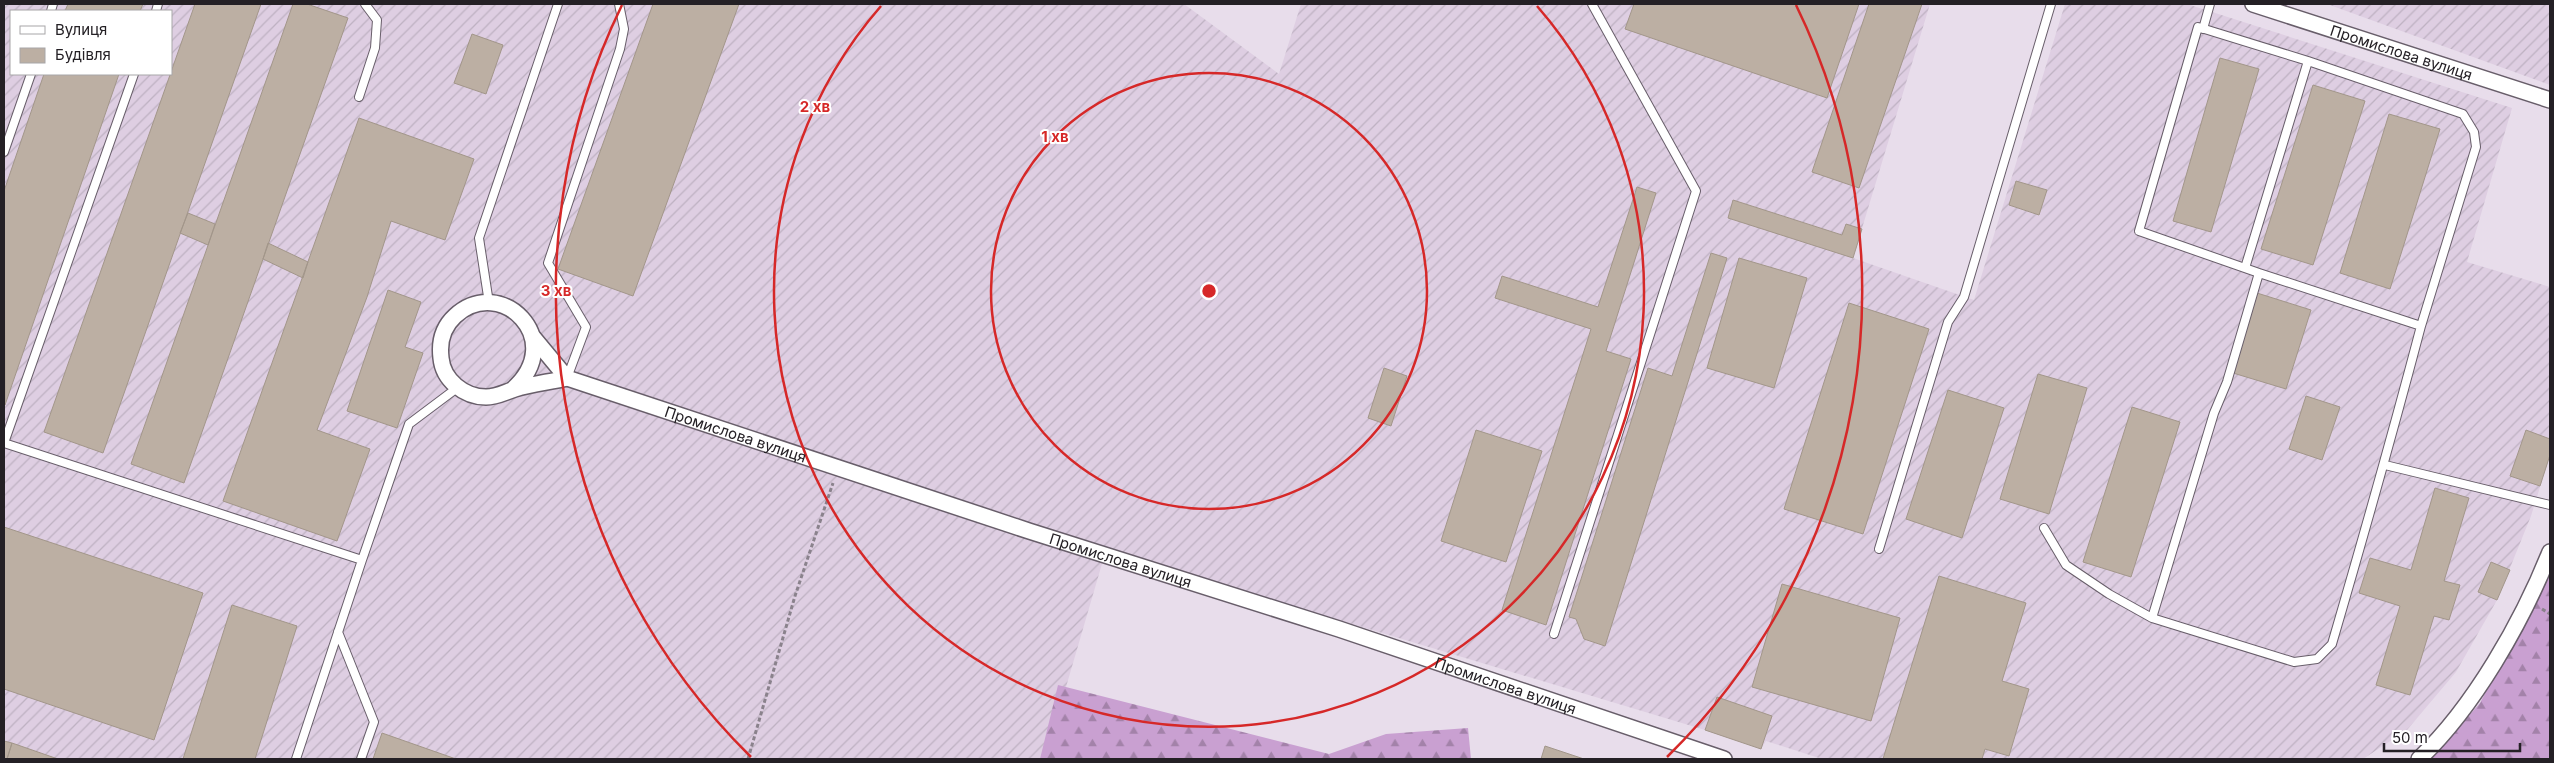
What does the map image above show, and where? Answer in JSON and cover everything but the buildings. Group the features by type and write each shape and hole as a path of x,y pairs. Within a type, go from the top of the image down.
{"street":[{"name":"Промислова вулиця","path":"2253,4 2550,100"},
{"path":"513,389 567,378 516,313 503,306 489,303 474,304 461,310 450,320 443,334 440,348 441,363 457,388 485,397 500,396 524,380 531,366 534,352 533,337"},
{"name":"Промислова вулиця","path":"567,378 838,468 1339,629 1724,759"},
{"path":"2419,759 2450,727 2481,683 2513,627 2550,552"}],"lane":[{"path":"359,97 375,48 377,20 365,4"},
{"path":"489,303 479,238 558,4"},
{"path":"567,378 586,327 548,263 620,49 624,29 619,4"},
{"path":"1554,634 1696,191 1592,4"},
{"path":"1879,549 1948,322 1964,297 2051,4"},
{"path":"2203,29 2210,4"},
{"path":"2044,528 2066,565 2109,594 2152,618 2294,662 2317,658 2332,644 2373,499 2385,465 2421,326 2476,147 2474,132 2463,114 2308,61 2198,28 2139,231 2421,326"},
{"path":"2245,268 2308,61"},
{"path":"4,152 31,75"},
{"path":"134,75 4,443 362,560"},
{"path":"2152,618 2214,413 2227,382 2259,273"},
{"path":"296,759 409,424 457,388"},
{"path":"2385,465 2550,505"},
{"path":"338,632 374,722 360,759"}],"path":[{"path":"748,759 795,596 838,468"}],"shaded area":[{"path":"4,4 1184,4 1279,74 1301,4 1930,4 1853,258 1974,300 2065,4 2187,4 2512,108 2467,262 2550,287 2550,455 2531,516 2497,600 2456,672 2407,730 2363,759 1822,759 1766,741 1761,749 1705,730 1106,550 1045,759 4,759"},
{"path":"2327,4 2550,4 2550,85"}],"green space":[{"path":"2550,569 2550,759 2431,759 2480,703"},
{"path":"1058,685 1329,754 1386,734 1468,728 1471,759 1040,759"}]}
